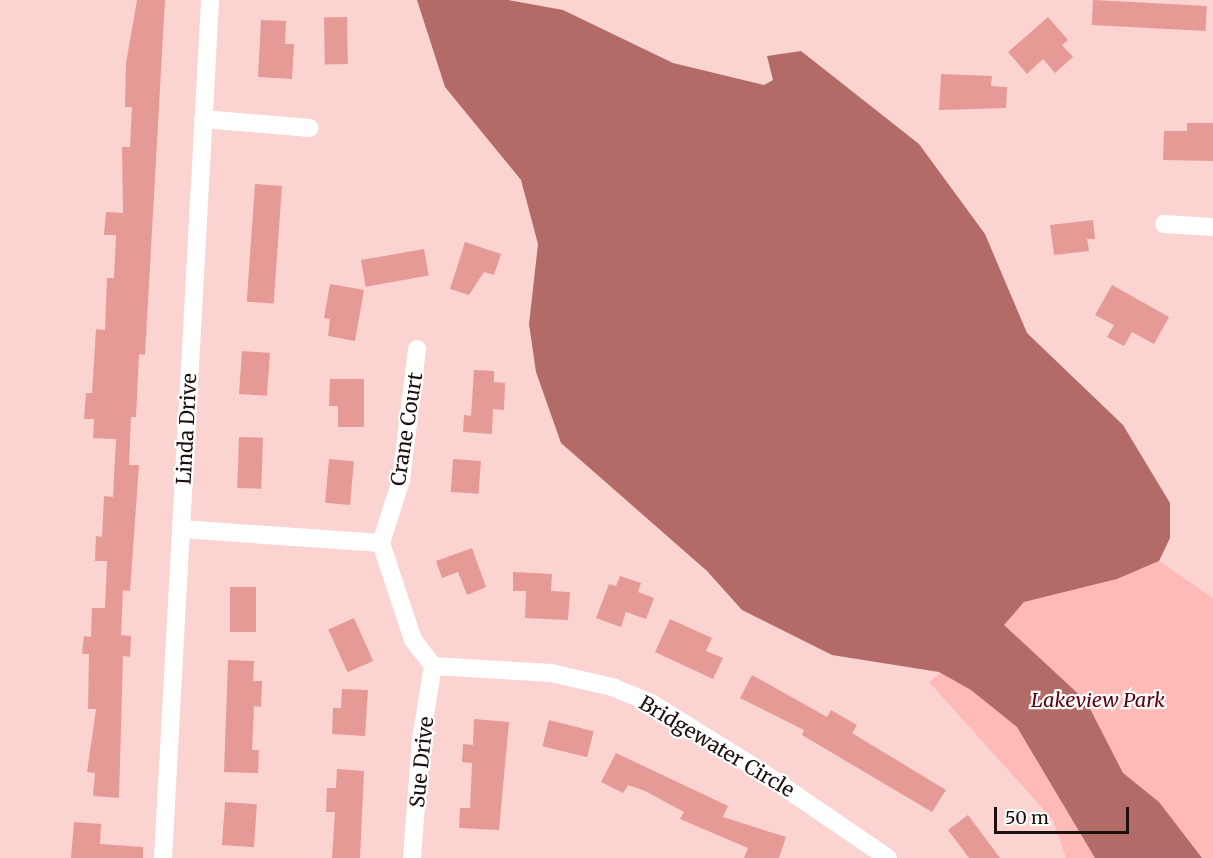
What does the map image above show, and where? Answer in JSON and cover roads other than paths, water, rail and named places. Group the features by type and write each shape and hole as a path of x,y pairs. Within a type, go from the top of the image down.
{"street":[{"name":"Linda Drive","path":"163,858 210,0"},
{"path":"203,119 310,128"},
{"path":"1164,224 1213,227"},
{"name":"Crane Court","path":"381,543 401,480 417,349"},
{"path":"181,529 381,543 413,640 433,666"},
{"name":"Sue Drive","path":"412,858 421,739 433,666"},
{"name":"Bridgewater Circle","path":"433,666 551,673 622,691 759,770 888,858"}],"park label":[{"name":"Lakeview Park","path":"1098,699"}]}
